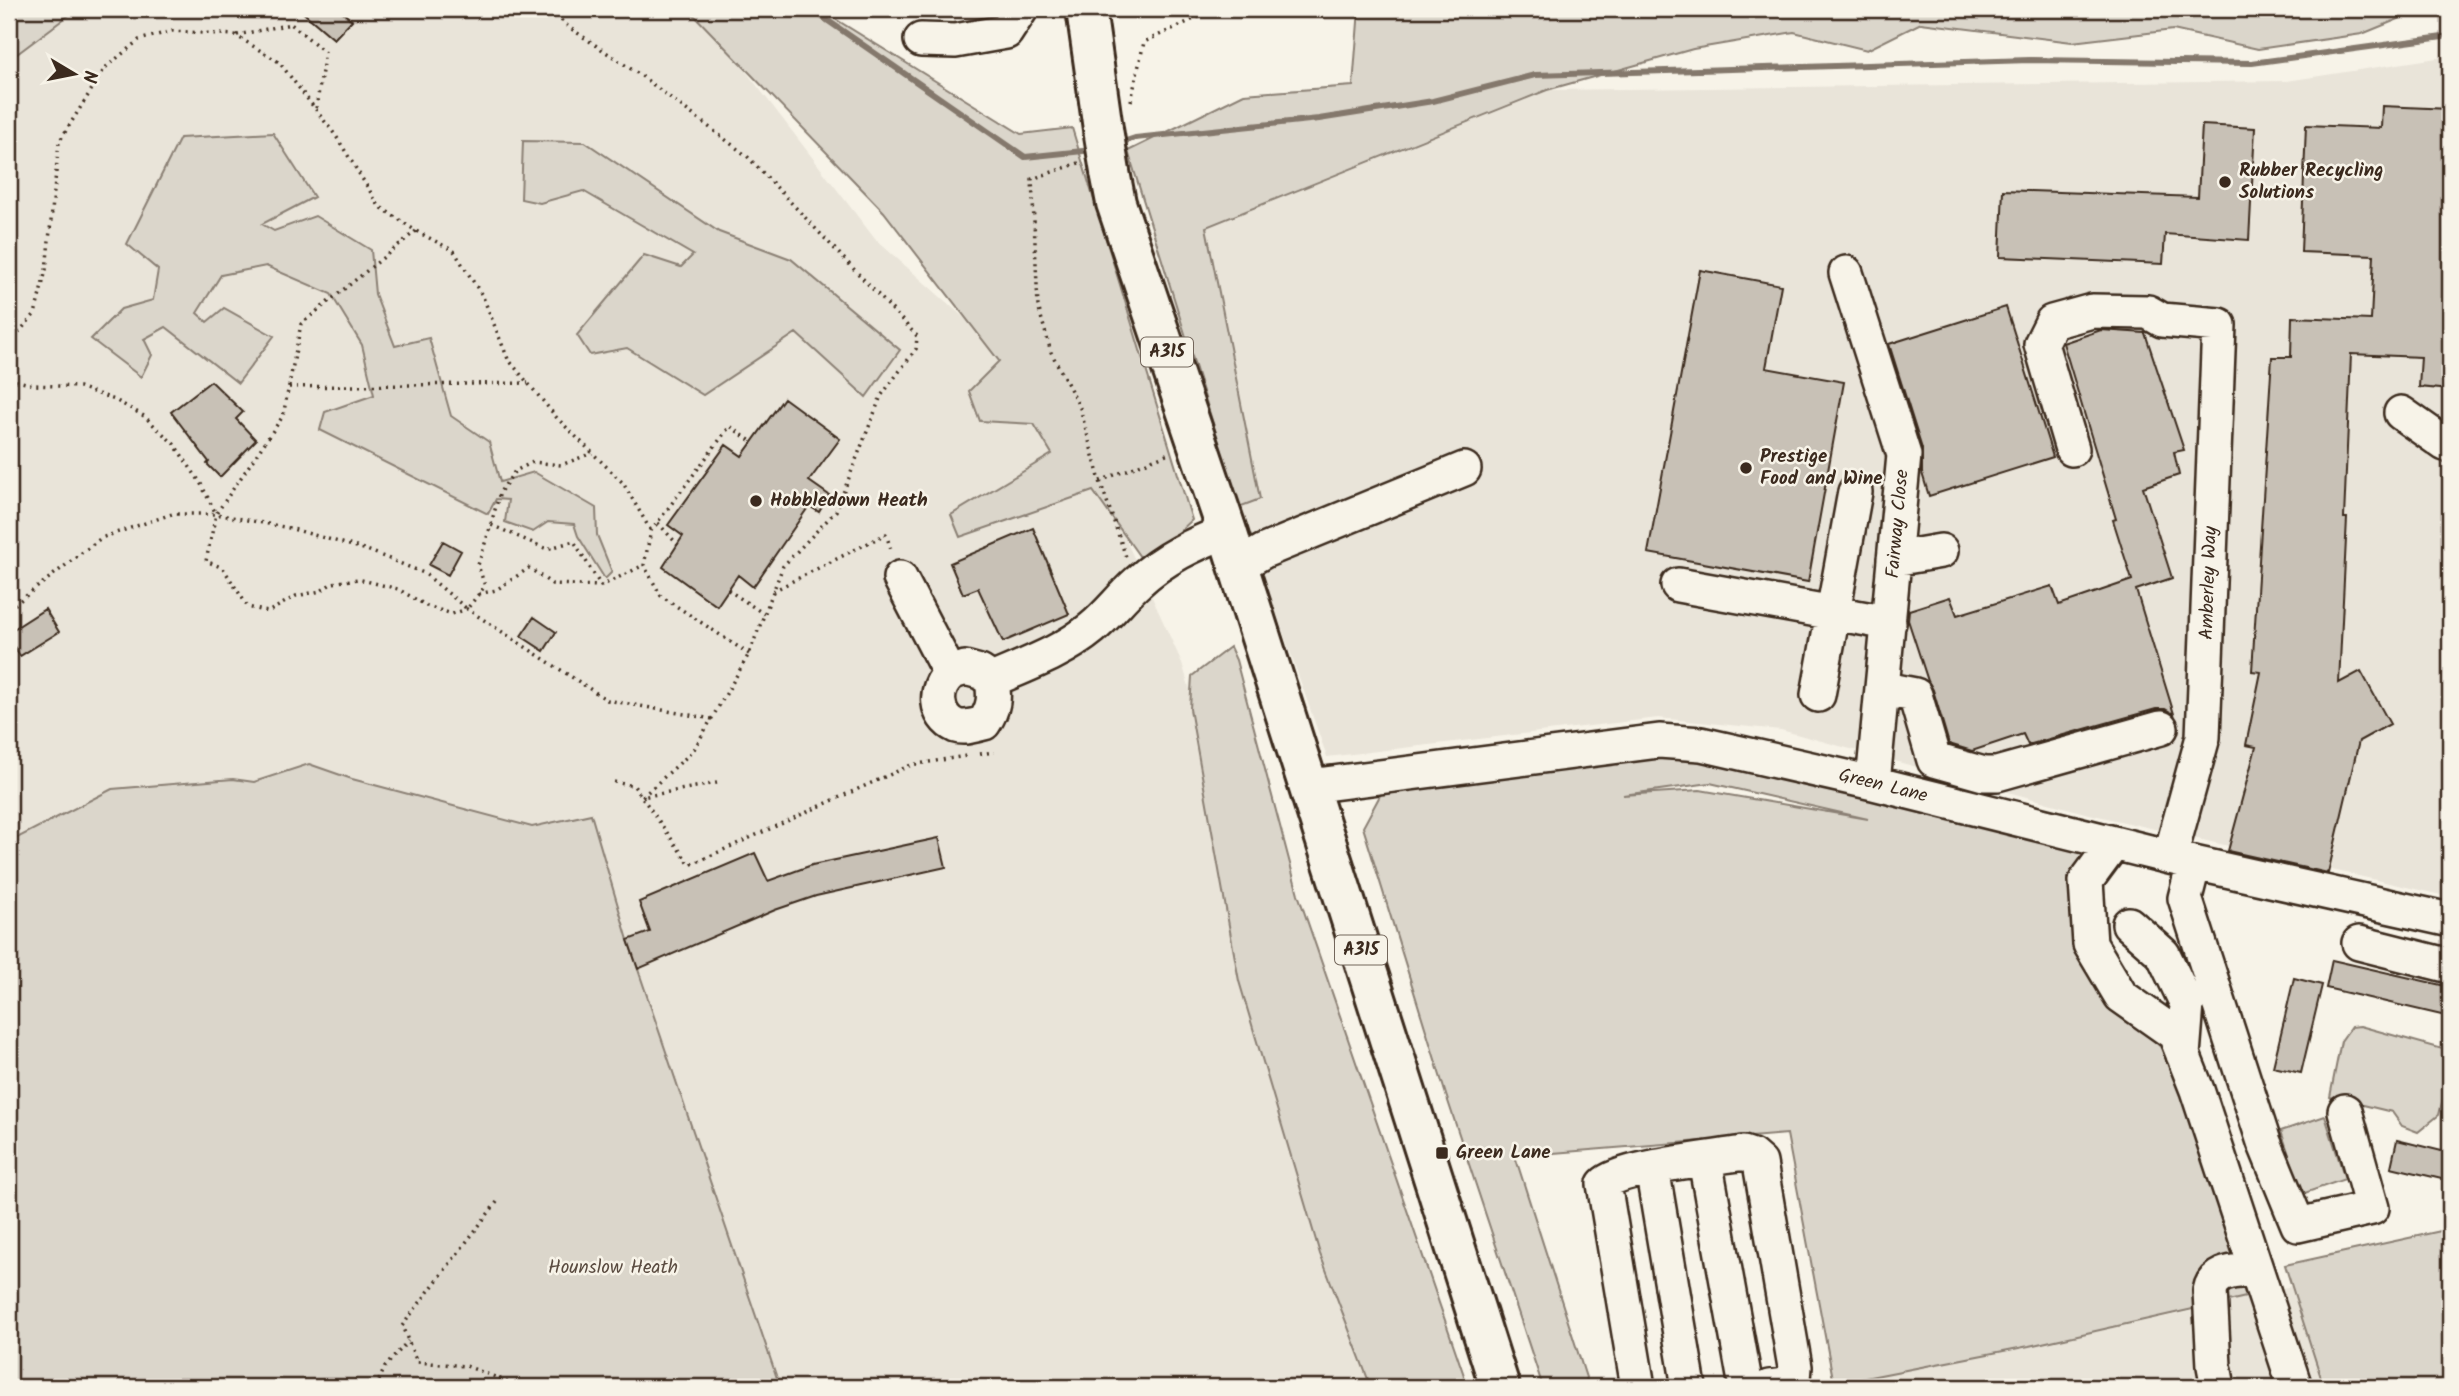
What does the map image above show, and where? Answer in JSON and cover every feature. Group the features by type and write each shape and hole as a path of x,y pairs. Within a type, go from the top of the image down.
{"main road":[{"name":"A315","path":"1086,9 1116,203 1198,443 1500,1387"}],"street":[{"path":"920,40 955,41 1006,33 1021,9"},
{"name":"Fairway Close","path":"1846,273 1904,456 1873,783"},
{"name":"Amberley Way","path":"2072,449 2041,344 2052,322 2092,311 2148,312 2162,320 2219,325 2203,737 2182,860"},
{"path":"2401,413 2445,444 2450,444"},
{"path":"992,680 1061,649 1092,628 1139,580 1168,558 1194,544 1264,551 1464,469"},
{"path":"1818,695 1855,492"},
{"path":"1894,559 1941,551"},
{"path":"900,578 950,674"},
{"path":"1678,585 1889,623"},
{"path":"965,668 980,672 992,680 995,699 992,712 984,723 968,727 956,726 946,718 938,704 940,688 950,674 965,668"},
{"path":"1884,689 1914,695 1934,760 1983,774 1997,774 2161,728"},
{"name":"Green Lane","path":"1309,786 1659,741 1701,744 1873,783 2182,860 2450,919"},
{"path":"2114,843 2086,881 2090,944 2121,996 2175,1034 2197,1090 2295,1387"},
{"path":"2182,860 2185,898 2263,1142 2298,1225 2372,1208 2345,1111"},
{"path":"2129,924 2163,954 2187,1004 2183,1055"},
{"path":"2359,943 2450,966"},
{"path":"1638,1387 1604,1184 1609,1179 1652,1168 1743,1153 1760,1163 1795,1367 1794,1379 1786,1385 1769,1387"},
{"path":"1704,1160 1746,1387"},
{"path":"1652,1168 1689,1387"},
{"path":"2218,1387 2214,1366 2211,1282 2219,1275 2256,1269"}],"path":[{"path":"554,9 555,15 570,28 643,77 747,156 917,335 916,349 881,396 836,511 783,565 749,654 693,751 642,797"},
{"path":"1139,580 1128,563 1100,481 1080,408 1051,352 1038,306 1032,179 1108,143 1144,42 1205,14"},
{"path":"9,343 35,314 46,270 59,142 105,68 139,40 172,31 235,35 291,24 325,52 316,110"},
{"path":"235,35 279,62 336,135 379,206 416,231 454,251 483,297 508,359 558,418 624,482 651,531"},
{"path":"416,231 301,324 283,416 216,514 206,561 223,568 248,607 268,612 296,596 321,590 332,583 358,579 398,589 427,606 452,614 467,609 485,586 478,565 500,492 515,471 533,462 561,465 593,453"},
{"path":"9,379 34,385 79,387 115,400 145,416 174,444 200,482 216,514"},
{"path":"289,387 528,383"},
{"path":"749,654 661,596 644,565 651,531 730,426 752,442"},
{"path":"1100,481 1198,443"},
{"path":"9,609 101,538 173,513 216,514 289,528 367,550 424,573 467,609 607,700 712,719"},
{"path":"658,523 678,545"},
{"path":"491,525 547,549 574,541 601,586"},
{"path":"773,591 886,534 900,578"},
{"path":"479,594 496,590 529,568 552,584 601,586 644,565"},
{"path":"728,590 764,614"},
{"path":"614,782 634,786 690,865 911,765 994,752"},
{"path":"642,797 717,783"},
{"path":"497,1202 402,1326 416,1362 466,1366 521,1387"},
{"path":"376,1387 385,1367 408,1341"},
{"path":"9,1381 56,1387"}],"shaded area":[{"path":"11,9 698,9 875,239 1065,407 1182,663 1396,1387 780,1387 700,1156 9,1308"},
{"path":"2450,56 2450,897 2085,813 1781,730 1658,718 1327,757 1239,507 1260,498 1206,227 1547,90 2287,81"},
{"path":"2291,1286 2324,1387 1810,1387 2029,1346 2196,1310"}],"green space":[{"path":"9,9 77,9 9,60"},
{"path":"688,9 819,9 1021,134 1072,128 1192,520 1145,564 1093,491 960,537 951,515 1052,454 1034,424 980,421 969,391 999,361 884,212"},
{"path":"1359,9 2423,9 2362,34 2258,49 2173,30 2072,42 1921,23 1867,50 1794,32 1693,49 1547,90 1206,227 1260,499 1239,507 1128,151 1244,94 1353,86"},
{"path":"273,133 314,197 262,224 274,231 315,216 371,250 375,294 395,346 429,338 451,416 489,442 500,482 534,472 596,508 597,535 612,572 605,579 578,536 574,524 548,522 533,532 505,522 508,500 496,499 488,514 320,430 325,412 374,395 362,345 331,294 266,266 221,275 197,313 207,322 224,308 274,336 238,383 166,327 144,339 152,355 141,377 91,339 121,309 153,300 158,270 127,244 180,138"},
{"path":"523,141 585,142 719,232 791,259 900,350 866,397 796,333 703,395 627,348 590,355 577,335 644,255 681,267 693,255 583,191 540,203 521,199"},
{"path":"1230,647 1236,660 1298,894 1468,1387 1371,1387 1320,1254 1239,981 1190,709 1192,676"},
{"path":"1658,757 1722,757 2089,849 2097,936 2124,1012 2169,1055 2246,1297 2029,1346 1834,1384 1787,1134 1515,1156 1589,1387 1543,1387 1446,1095 1363,827 1383,790","holes":["1710,783 1868,819 1700,790 1623,795"]},
{"name":"Hounslow Heath","path":"309,764 352,779 532,827 591,814 628,940 780,1387 9,1387 9,842 112,789 233,779 254,782"},
{"path":"2360,1026 2450,1051 2450,1069 2439,1115 2418,1132 2402,1126 2392,1112 2330,1097 2341,1041 2351,1027"},
{"path":"2325,1116 2345,1179 2302,1194 2281,1131"},
{"path":"2450,1229 2450,1387 2324,1387 2285,1265"}],"building":[{"path":"299,9 338,9 352,20 334,39"},
{"path":"2382,106 2450,109 2450,390 2419,387 2421,357 2351,354 2339,683 2361,671 2390,724 2359,741 2328,873 2228,851 2256,747 2246,745 2261,672 2252,671 2272,357 2291,357 2292,317 2371,320 2374,255 2301,252 2306,125 2381,128"},
{"path":"2202,125 2255,128 2249,240 2165,234 2163,264 2000,257 2003,190 2198,197"},
{"name":"Prestige Food and Wine","path":"1700,270 1781,285 1766,368 1844,382 1808,582 1648,553"},
{"path":"2006,307 2053,457 1929,496 1922,473 1922,449 1889,344"},
{"path":"2101,330 2145,333 2184,450 2174,452 2179,475 2143,487 2172,578 2136,590 2174,714 2165,709 2156,709 2028,745 2023,734 1972,751 1949,744 1908,620 1909,610 1950,597 1957,615 2052,586 2059,605 2132,580 2063,343"},
{"path":"211,381 243,412 236,419 256,440 220,477 207,464 209,462 171,412"},
{"name":"Hobbledown Heath","path":"784,398 840,439 809,481 829,495 819,512 809,506 753,587 738,575 717,606 663,567 683,536 668,525 726,445 742,456"},
{"path":"1033,528 1069,614 1003,642 978,588 963,594 950,563"},
{"path":"443,541 461,551 448,575 429,565"},
{"path":"45,609 59,632 20,656 9,638 9,632"},
{"path":"534,617 556,632 544,651 521,636"},
{"path":"939,838 946,867 816,896 775,910 638,969 628,940 650,932 639,902 755,853 768,881 812,865"},
{"path":"2332,960 2450,987 2450,1017 2326,988"},
{"path":"2294,978 2322,985 2301,1073 2273,1067"},
{"path":"2397,1140 2450,1153 2450,1181 2391,1167"}],"waterway":[{"path":"811,9 1025,157 1093,150"},
{"path":"1117,144 1135,138 1319,119 1433,101 1535,75 2030,60 2252,63 2450,36"}],"place":[{"name":"Rubber Recycling Solutions","path":"2225,182"},
{"name":"Prestige Food and Wine","path":"1746,468"},
{"name":"Hobbledown Heath","path":"756,501"},
{"name":"Green Lane","path":"1442,1153"}]}
